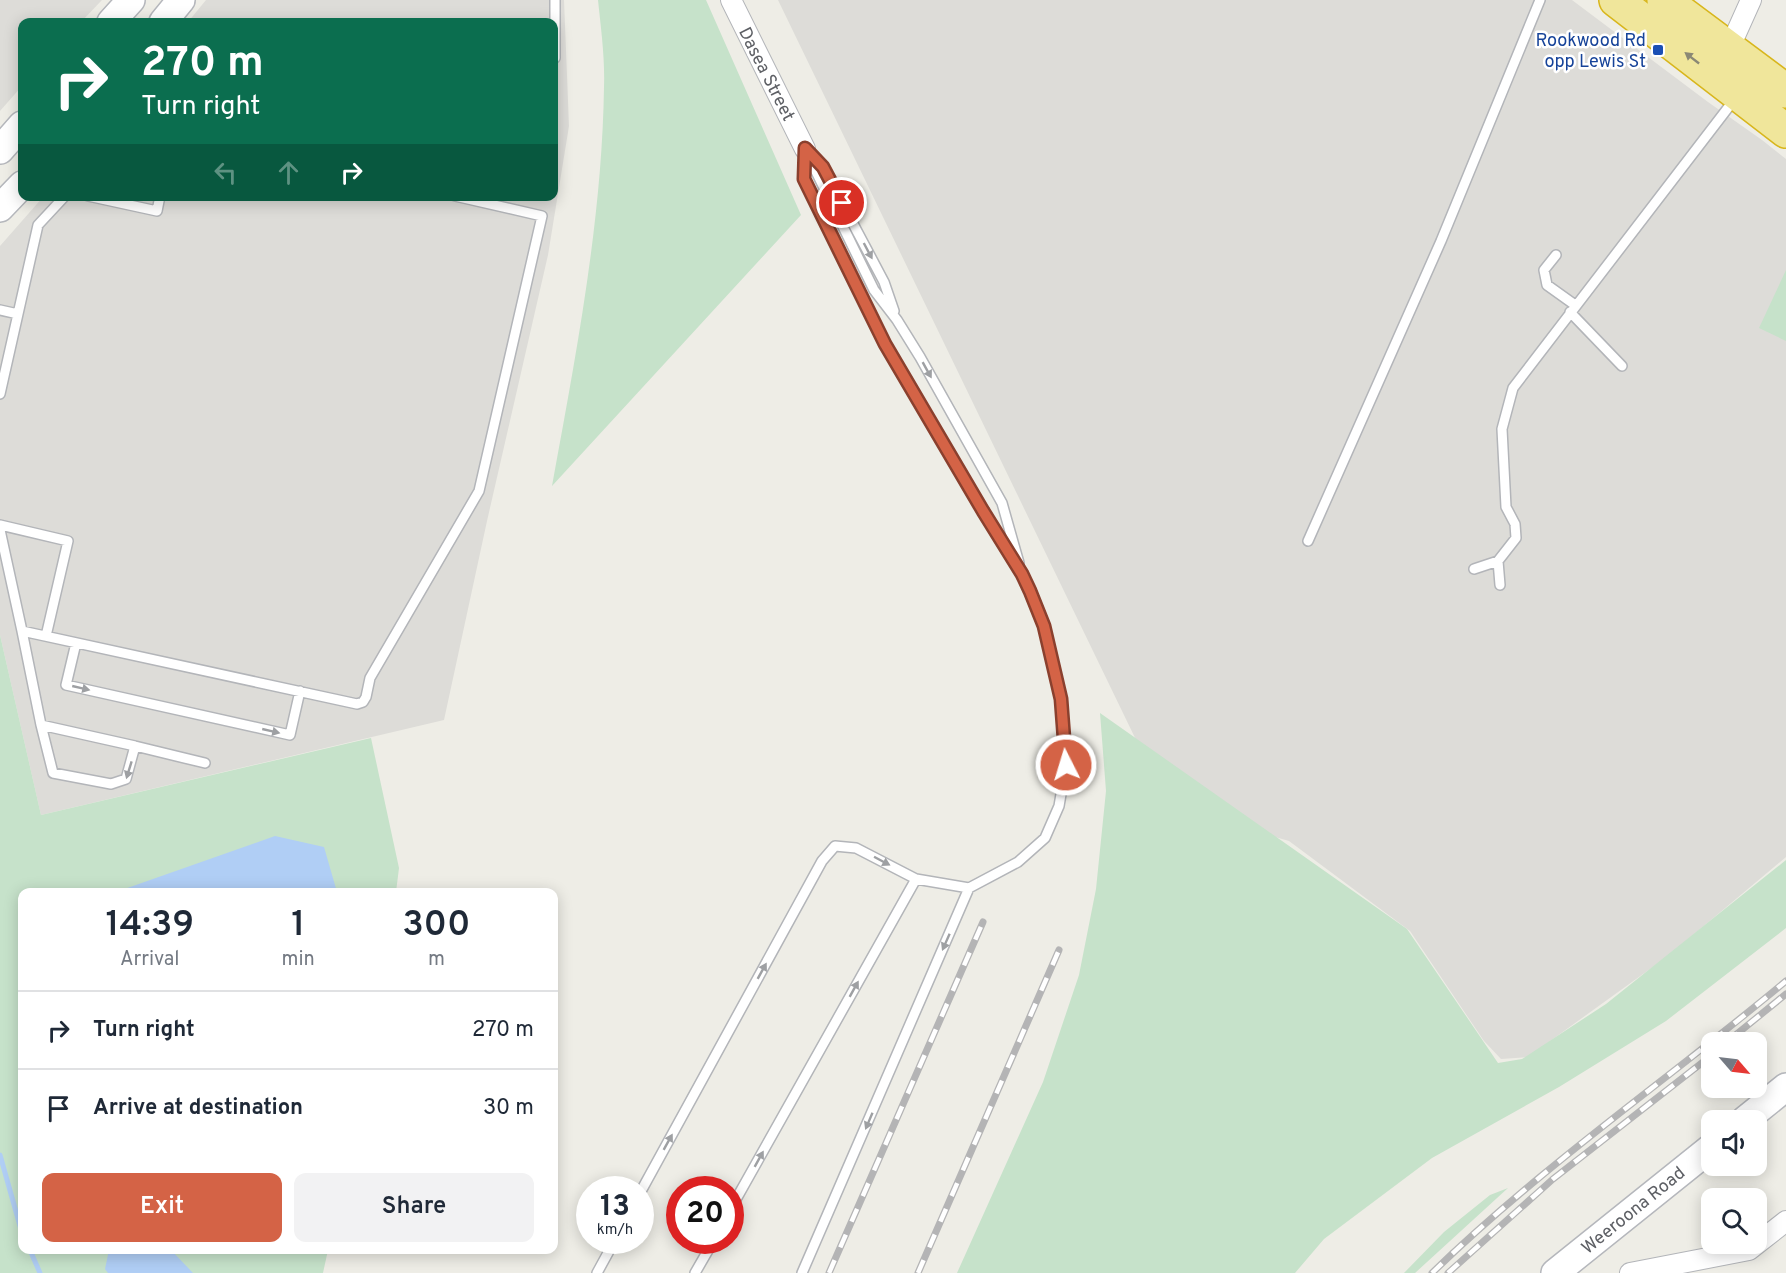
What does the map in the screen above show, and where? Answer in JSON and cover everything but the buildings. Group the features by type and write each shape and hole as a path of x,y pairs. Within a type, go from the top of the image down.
{"highway":[{"path":"1616,0 1742,74 1786,91"},
{"path":"1664,0 1742,74 1786,131"}],"main road":[{"path":"115,18 131,0"},
{"path":"166,18 181,0"},
{"path":"0,150 18,129"},
{"path":"0,208 18,189"},
{"path":"1757,1110 1786,1087"},
{"name":"Weeroona Road","path":"1555,1273 1701,1156"}],"street":[{"name":"Dasea Street","path":"731,0 805,148"},
{"path":"1742,74 1751,0"},
{"path":"1630,1273 1749,1250 1786,1221"}],"lane":[{"path":"555,0 555,18"},
{"path":"1308,541 1441,241 1540,0"},
{"path":"1474,569 1498,561 1516,538 1515,524 1506,507 1502,429 1513,388 1572,308 1678,174 1742,74"},
{"path":"649,1176 822,861 835,846 856,848 916,879 969,888 1018,862 1045,838 1059,806 1066,765 1061,699 1044,626 1022,574 1002,503 897,320 884,282 823,167 805,148"},
{"path":"805,148 804,179 885,344 1022,574"},
{"path":"0,394 38,225 60,201"},
{"path":"111,201 157,211 159,201"},
{"path":"22,631 357,704 363,702 370,678 479,491 542,216 477,201"},
{"path":"1556,255 1544,270 1547,285 1572,308 1622,366"},
{"path":"0,310 18,314"},
{"path":"0,525 68,541 46,636"},
{"path":"0,530 53,773 111,784 126,779 135,746"},
{"path":"1498,561 1500,585"},
{"path":"76,643 66,685 290,735 300,691"},
{"path":"41,725 205,763"},
{"path":"744,1185 916,879"},
{"path":"802,1273 969,888"},
{"path":"597,1273 607,1254"},
{"path":"695,1273 706,1254"}],"shaded area":[{"path":"0,0 102,0 85,18 18,18 18,91 0,111"},
{"path":"206,0 564,0 569,126 558,194 558,18 191,18"},
{"path":"778,0 1572,0 1786,159 1786,857 1668,956 1528,1057 1501,1059 1484,1041 1410,931 1289,841 1168,806"},
{"path":"39,201 557,201 548,255 444,720 41,815 0,635 0,246"}],"green space":[{"path":"598,0 706,0 801,215 552,486 586,287 598,187 604,76"},
{"path":"1786,270 1786,341 1759,328"},
{"path":"0,635 41,815 371,738 399,868 396,888 18,888 18,1254 327,1254 323,1273 0,1273"},
{"path":"1100,713 1407,929 1498,1063 1522,1059 1606,1004 1786,860 1786,928 1666,1021 1559,1087 1432,1158 1324,1239 1295,1273 957,1273 1043,1082 1079,975 1096,889 1106,791"},
{"path":"1508,1188 1415,1273 1404,1273 1444,1232 1490,1195"}],"water":[{"path":"275,836 324,847 336,888 127,888"},
{"path":"108,1254 175,1254 193,1273 108,1273 105,1269"}],"waterway":[{"path":"0,1155 18,1219"},
{"path":"32,1254 40,1273"}],"railway":[{"path":"829,1273 983,922"},
{"path":"918,1273 1059,950"},
{"path":"1432,1273 1561,1159 1786,981"},
{"path":"1739,1032 1786,994"},
{"path":"1448,1273 1553,1179 1701,1064"}],"place":[{"name":"Rookwood Rd opp Lewis St","path":"1658,50"}],"route":[{"path":"842,203 823,167 805,148 804,179 885,344 1030,591 1044,626 1061,699 1066,765"}]}
